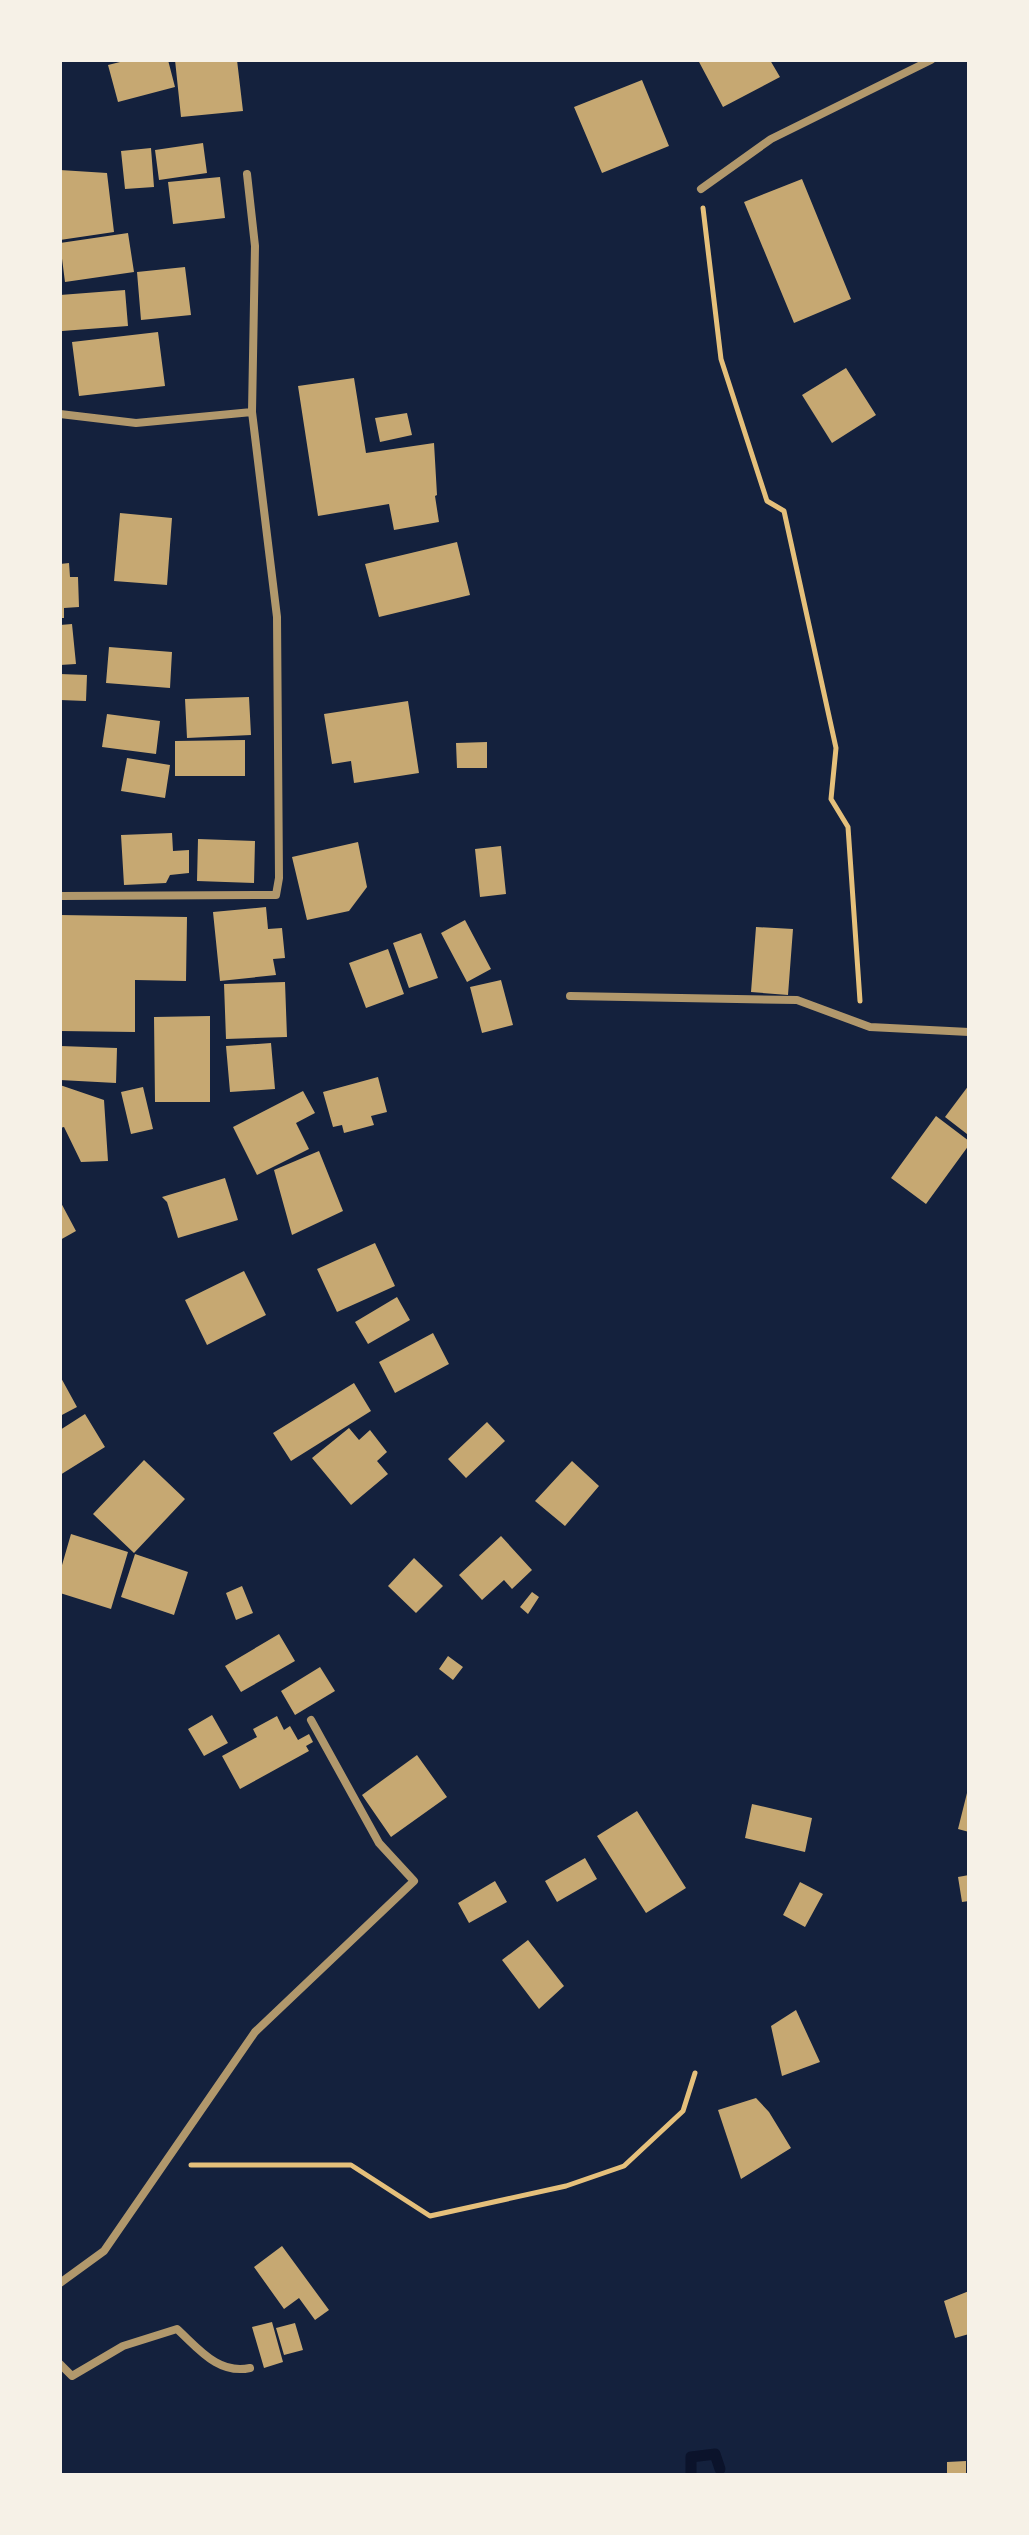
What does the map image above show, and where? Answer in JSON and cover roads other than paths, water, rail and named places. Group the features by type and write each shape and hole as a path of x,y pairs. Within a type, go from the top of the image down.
{"street":[{"path":"701,189 771,139 931,60"},
{"path":"60,896 276,895 279,878 277,617 274,572 252,412 255,246 247,174"},
{"path":"60,414 136,423 252,412"},
{"path":"570,996 797,1000 870,1027 969,1032"},
{"path":"60,2283 104,2251 255,2032 414,1881 379,1843 311,1720"},
{"path":"60,2364 72,2376 123,2346 177,2329 219,2366 239,2371 250,2368"}],"waterway":[{"path":"691,2475 691,2457 715,2454 720,2469"}]}
